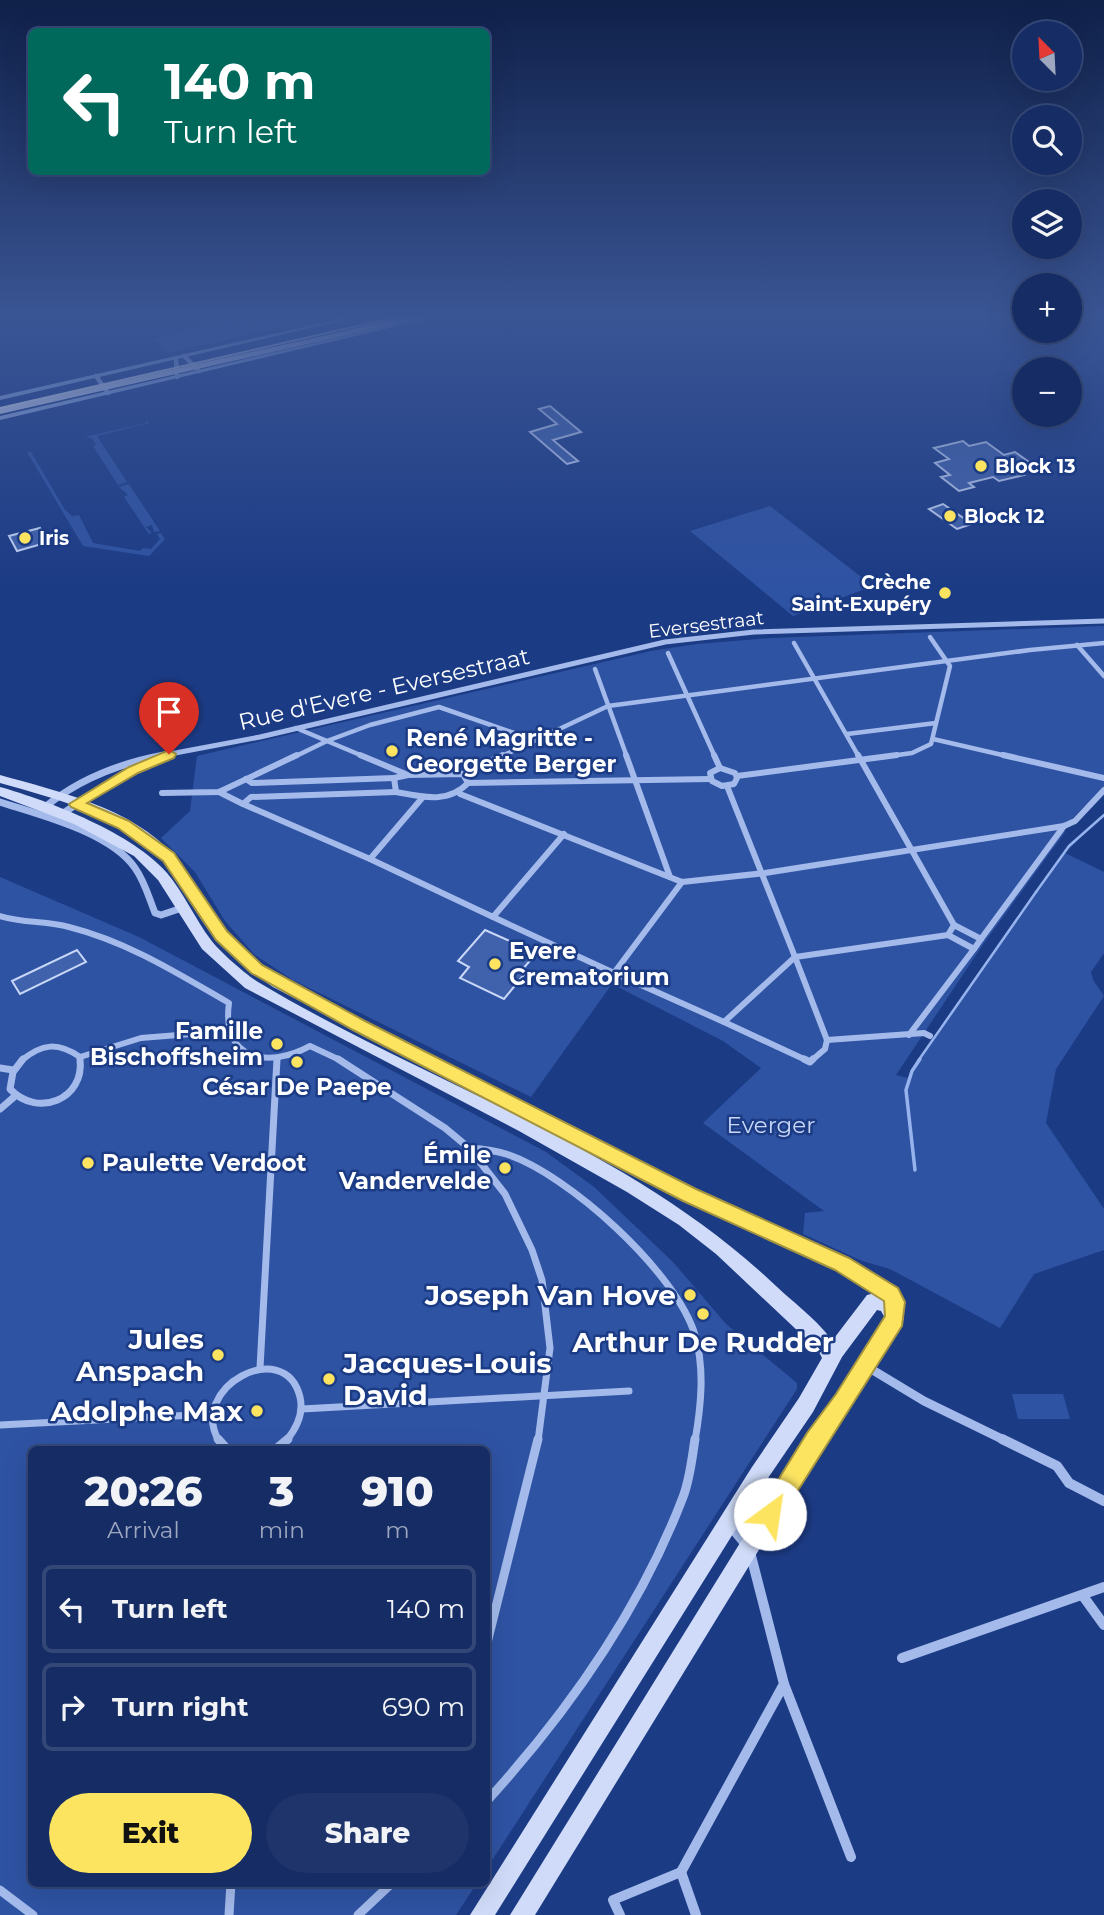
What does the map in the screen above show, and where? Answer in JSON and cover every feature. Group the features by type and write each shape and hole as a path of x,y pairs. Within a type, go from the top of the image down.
{"main road":[{"path":"0,779 57,797 115,820 150,841 181,872 190,905 206,945 250,984 583,1159 686,1221 717,1243 751,1273 824,1344 832,1359"},
{"path":"0,791 45,807 57,818 113,838 139,853 239,954 278,983 690,1195 842,1264 893,1297 897,1311 895,1319 829,1420 522,1915"},
{"path":"482,1915 806,1405 832,1359 873,1301 886,1304 895,1319"},
{"path":"806,1405 829,1420"}],"street":[{"path":"0,418 32,407"},
{"name":"Eversestraat","path":"606,655 665,642 732,634 1104,621"},
{"path":"737,776 912,753 931,744 950,666 930,637"},
{"path":"794,643 954,926 981,939"},
{"path":"246,779 252,783 463,774 608,706 1104,643"},
{"path":"1077,645 1104,676"},
{"path":"668,653 720,768"},
{"name":"Rue d'Evere - Eversestraat","path":"45,807 57,797 121,765 296,728 606,655"},
{"path":"595,669 670,877"},
{"path":"162,793 219,792 327,741 382,721 439,707 520,735 529,742"},
{"path":"847,734 936,723"},
{"path":"296,728 408,775"},
{"path":"933,739 1104,778"},
{"name":"Rue d'Evere - Eversestraat","path":"57,818 134,770 169,754"},
{"path":"710,779 713,771 720,768 732,771 737,776"},
{"path":"463,774 468,783"},
{"path":"468,783 710,779 718,785 727,786 734,783 737,776"},
{"path":"394,778 396,792"},
{"path":"251,797 252,783"},
{"path":"243,804 251,797 396,792 423,797 450,797 460,794 468,783"},
{"path":"219,792 810,1062 825,1049 827,1040 793,957 765,873 727,786"},
{"path":"460,794 682,882 765,873 1064,826 1075,821 1104,790"},
{"path":"370,859 423,797"},
{"path":"0,802 57,818 104,844 134,865 153,911 161,915 190,905"},
{"path":"909,1035 1064,826"},
{"path":"494,917 564,834"},
{"path":"614,973 682,882"},
{"path":"0,916 67,926 131,947 229,1003 228,1031 244,1050 277,1058 310,1046 342,1061 445,1128 469,1148 505,1194 524,1232 542,1280 550,1348 537,1448 490,1631"},
{"path":"0,921 11,918"},
{"path":"948,935 954,926"},
{"path":"724,1022 793,957 948,935 974,949"},
{"path":"80,1057 141,1038 228,1031"},
{"path":"827,1040 924,1033 930,1037"},
{"path":"54,1046 65,1047 80,1057 82,1074 78,1083 62,1098 40,1105 30,1104 15,1097 10,1089 13,1070 30,1053 54,1046"},
{"path":"260,1368 277,1058"},
{"path":"0,1068 13,1070"},
{"path":"0,1109 15,1097"},
{"path":"469,1148 487,1147 520,1160 556,1181 618,1230 672,1286 695,1333 702,1387 700,1415 684,1494 627,1612 539,1742 490,1797"},
{"path":"865,1366 924,1401 1058,1466 1069,1483 1104,1501"},
{"path":"224,1446 216,1437 213,1414 220,1394 242,1373 271,1368 290,1377 300,1393 302,1409 293,1433 279,1446"},
{"path":"302,1409 629,1391"},
{"path":"0,1425 213,1414"},
{"path":"729,1523 749,1548 784,1684 851,1857"},
{"path":"902,1658 1104,1587"},
{"path":"1083,1596 1104,1625"},
{"path":"620,1915 613,1900 681,1872 784,1684"},
{"path":"681,1872 696,1915"},
{"path":"229,1915 231,1887"},
{"path":"358,1915 383,1887"},
{"path":"378,1894 387,1887"},
{"path":"0,1890 33,1915"}],"green space":[{"path":"147,420 149,423 97,436 127,482 118,485 93,446 96,445 92,438 85,437 146,423"},
{"path":"27,452 31,452 65,510 72,516 79,515 93,543 140,551 143,548 151,549 160,539 157,534 161,533 165,539 149,556 83,546"},
{"path":"129,484 160,531 154,532 152,525 146,527 152,533 149,534 124,497 128,495 119,487"},
{"path":"770,506 873,586 793,616 690,531"},
{"name":"Everger","path":"1104,626 1104,786 1071,820 1061,824 1065,832 984,943 896,1075 908,1078 933,1038 1066,849 1104,814 1065,853 1104,872 1104,953 1091,972 1104,996 1056,1069 1046,1123 1104,1209 1104,1250 1034,1274 1000,1328 890,1269 862,1261 803,1234 805,1213 824,1211 703,1123 761,1068 723,1041 612,984 531,1097 293,980 255,955 225,921 195,872 161,838 190,811 197,756 651,651 771,638"},
{"path":"0,877 139,937 546,1152 594,1187 673,1262 726,1324 797,1383 797,1389 490,1863 490,1446 28,1446 28,1887 474,1887 456,1915 0,1915"},
{"path":"1012,1394 1063,1394 1070,1419 1018,1419"}],"building":[{"path":"552,407 581,432 553,440 578,461 567,464 530,432 557,424 539,409"},
{"name":"Block 13","path":"963,441 969,446 986,442 1004,455 1015,452 1032,464 1015,468 1024,475 999,481 993,477 969,483 974,487 959,491 941,477 950,475 935,463 949,459 934,448"},
{"name":"Block 12","path":"943,504 972,524 957,529 929,509"},
{"name":"Iris","path":"40,528 49,542 17,551 9,536"},
{"name":"Evere Crematorium","path":"485,930 523,947 520,951 533,957 522,970 526,972 504,999 460,978 469,967 458,961"},
{"path":"77,950 86,962 20,994 12,981"}],"waterway":[{"path":"918,1061 1069,846 1104,815"},
{"path":"915,1170 906,1090 912,1071 920,1059"}],"place":[{"name":"Block 13","path":"981,466"},
{"name":"Block 12","path":"950,516"},
{"name":"Iris","path":"25,538"},
{"name":"Crèche Saint-Exupéry","path":"945,593"},
{"name":"René Magritte - Georgette Berger","path":"392,751"},
{"name":"Evere Crematorium","path":"495,964"},
{"name":"Famille Bischoffsheim","path":"277,1044"},
{"name":"César De Paepe","path":"297,1062"},
{"name":"Paulette Verdoot","path":"88,1163"},
{"name":"Émile Vandervelde","path":"505,1168"},
{"name":"Joseph Van Hove","path":"690,1295"},
{"name":"Arthur De Rudder","path":"703,1314"},
{"name":"Jules Anspach","path":"218,1355"},
{"name":"Jacques-Louis David","path":"329,1379"},
{"name":"Adolphe Max","path":"257,1411"}],"route":[{"path":"169,754 134,770 76,804 124,824 169,857 221,936 256,969 359,1026 690,1195 842,1264 891,1294 897,1311 895,1319 770,1514"}]}
